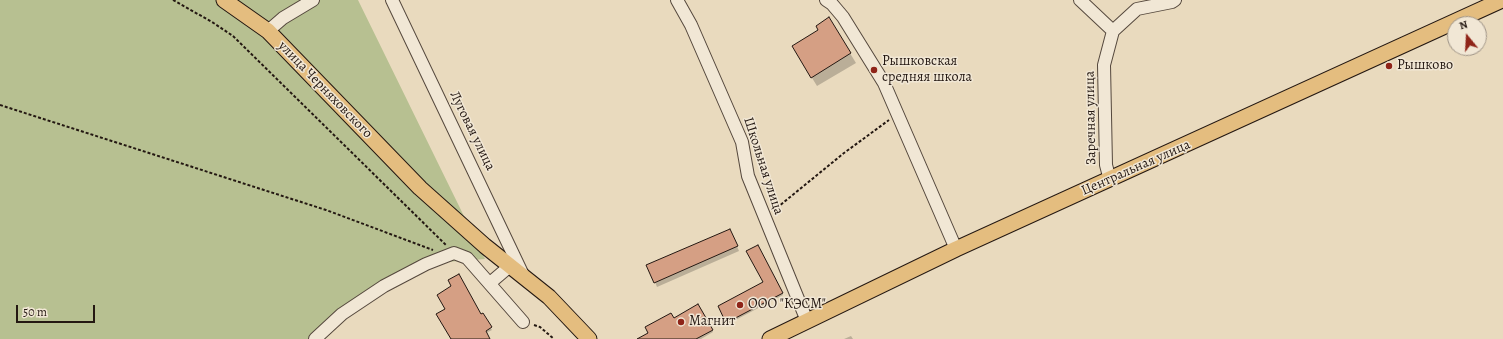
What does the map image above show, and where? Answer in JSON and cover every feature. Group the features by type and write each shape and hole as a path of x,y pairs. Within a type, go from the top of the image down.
{"main road":[{"name":"улица Черняховского","path":"224,0 268,31 420,188 484,246 549,297 589,339"},
{"name":"Центральная улица","path":"770,339 956,249 1502,0"}],"street":[{"path":"268,31 284,18 313,0"},
{"name":"Луговая улица","path":"392,0 524,276"},
{"name":"Школьная улица","path":"677,0 691,25 742,142 748,176 807,321"},
{"path":"826,0 832,4 843,17 884,83 899,114 956,249"},
{"path":"1080,0 1113,31 1137,9 1172,2 1175,0"},
{"name":"Заречная улица","path":"1110,180 1106,165 1104,65 1113,31"},
{"path":"316,339 342,314 384,286 426,264 451,254 467,258 523,322"},
{"path":"490,283 510,266"}],"path":[{"path":"173,0 212,22 233,36 451,254"},
{"path":"0,105 312,205 451,254"},
{"path":"764,218 875,129 899,114"},
{"path":"523,322 540,327 554,339"}],"green space":[{"path":"0,0 358,0 485,259 433,263 343,317 318,339 0,339"}],"building":[{"path":"829,17 851,53 811,78 792,46 818,30 816,26"},
{"path":"730,229 738,246 654,283 646,265"},
{"path":"758,245 783,293 726,323 718,306 763,282 746,251"},
{"path":"459,274 481,314 483,313 492,327 486,331 490,339 451,339 436,314 445,309 437,295 451,286 448,280"},
{"name":"Магнит","path":"698,304 713,330 696,339 637,339 648,333 645,327 671,313 674,318"}],"place":[{"name":"Рышково","path":"1389,66"},
{"name":"Рышковская средняя школа","path":"874,70"},
{"name":"ООО \"КЭСМ\"","path":"740,305"},
{"name":"Магнит","path":"681,322"}]}
